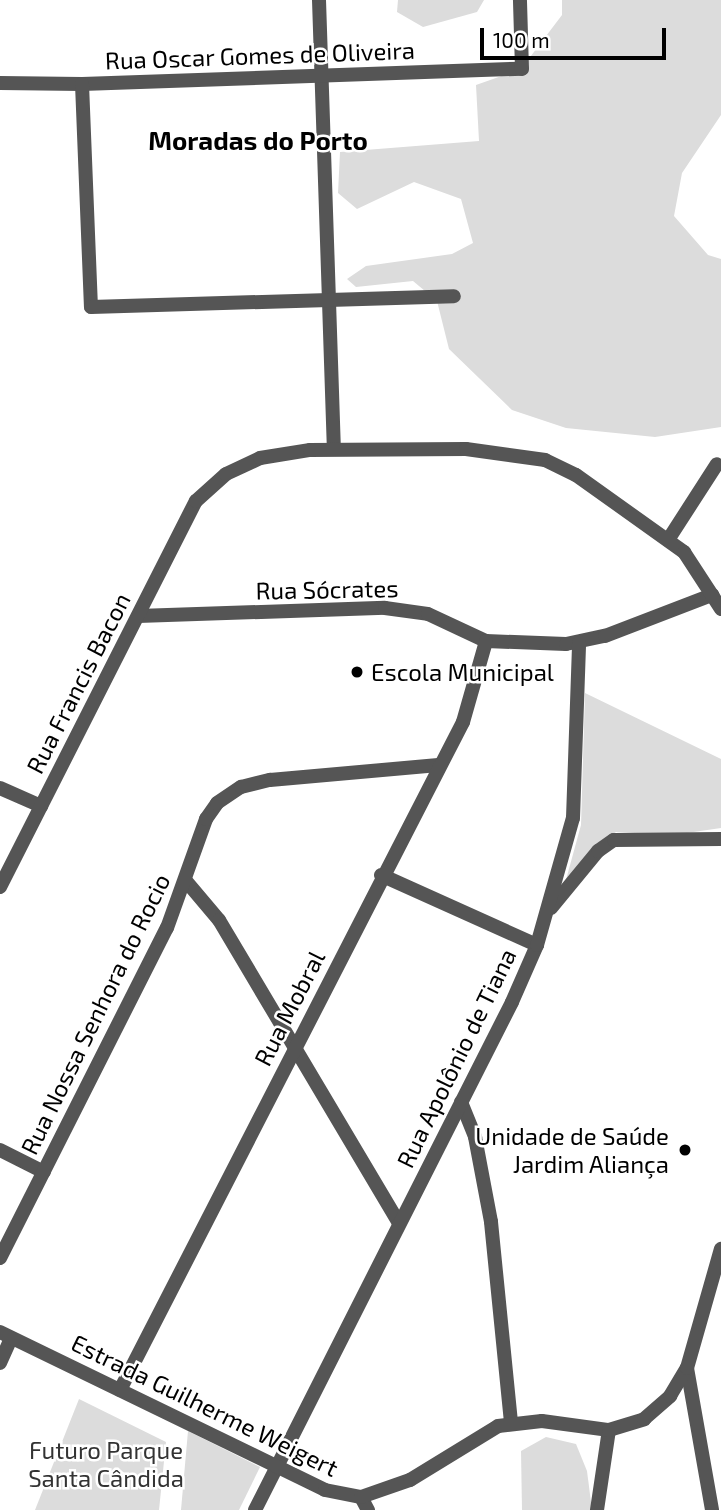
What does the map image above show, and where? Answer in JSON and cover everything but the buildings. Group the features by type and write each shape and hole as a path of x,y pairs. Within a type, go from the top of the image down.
{"street":[{"path":"319,0 334,449 466,449 531,456 576,475 668,540 691,559 721,609"},
{"name":"Rua Oscar Gomes de Oliveira","path":"0,83 82,85 522,68 520,0"},
{"path":"82,85 91,307 454,296"},
{"name":"Rua Francis Bacon","path":"0,887 196,501 226,474 260,458 334,449"},
{"path":"668,540 717,464"},
{"name":"Rua Sócrates","path":"138,616 395,609 447,620 486,641 579,643 712,595"},
{"name":"Rua Mobral","path":"120,1390 381,875 463,722 486,641"},
{"name":"Rua Apolônio de Tiana","path":"255,1510 461,1102 537,945 550,909 573,818 579,643"},
{"name":"Rua Nossa Senhora do Rocio","path":"0,1258 186,881 210,811 241,787 270,780 438,765"},
{"path":"0,788 41,806"},
{"path":"550,909 598,851 614,840 721,839"},
{"path":"381,875 537,945"},
{"path":"186,881 219,920 400,1223"},
{"path":"461,1102 475,1137 491,1222 511,1422"},
{"path":"0,1150 44,1172"},
{"name":"Estrada Guilherme Weigert","path":"5,1335 335,1494 365,1504 411,1480 477,1436 511,1422 609,1430 633,1425 657,1409 687,1368 721,1249"},
{"path":"0,1363 5,1335"},
{"path":"687,1368 712,1510"},
{"path":"597,1510 609,1430"}],"green space":[{"path":"398,0 484,0 477,12 423,27 397,12"},
{"path":"562,0 721,0 721,115 682,173 674,216 708,255 721,259 721,427 655,437 566,428 512,410 449,349 437,301 413,281 356,287 347,279 366,266 452,254 473,243 461,199 414,182 357,209 338,193 340,152 479,141 476,85 521,69 562,15"},
{"path":"585,693 721,759 721,828 673,835 616,832 593,847 564,887 581,825"},
{"name":"Futuro Parque Santa Cândida","path":"79,1399 166,1442 159,1510 35,1510"},
{"path":"188,1431 260,1467 239,1510 181,1510"},
{"path":"546,1437 576,1444 587,1471 592,1510 522,1510 521,1451"}],"place":[{"name":"Escola Municipal","path":"357,672"},
{"name":"Unidade de Saúde Jardim Aliança","path":"685,1150"}],"district":[{"name":"Moradas do Porto","path":"258,140"}]}
